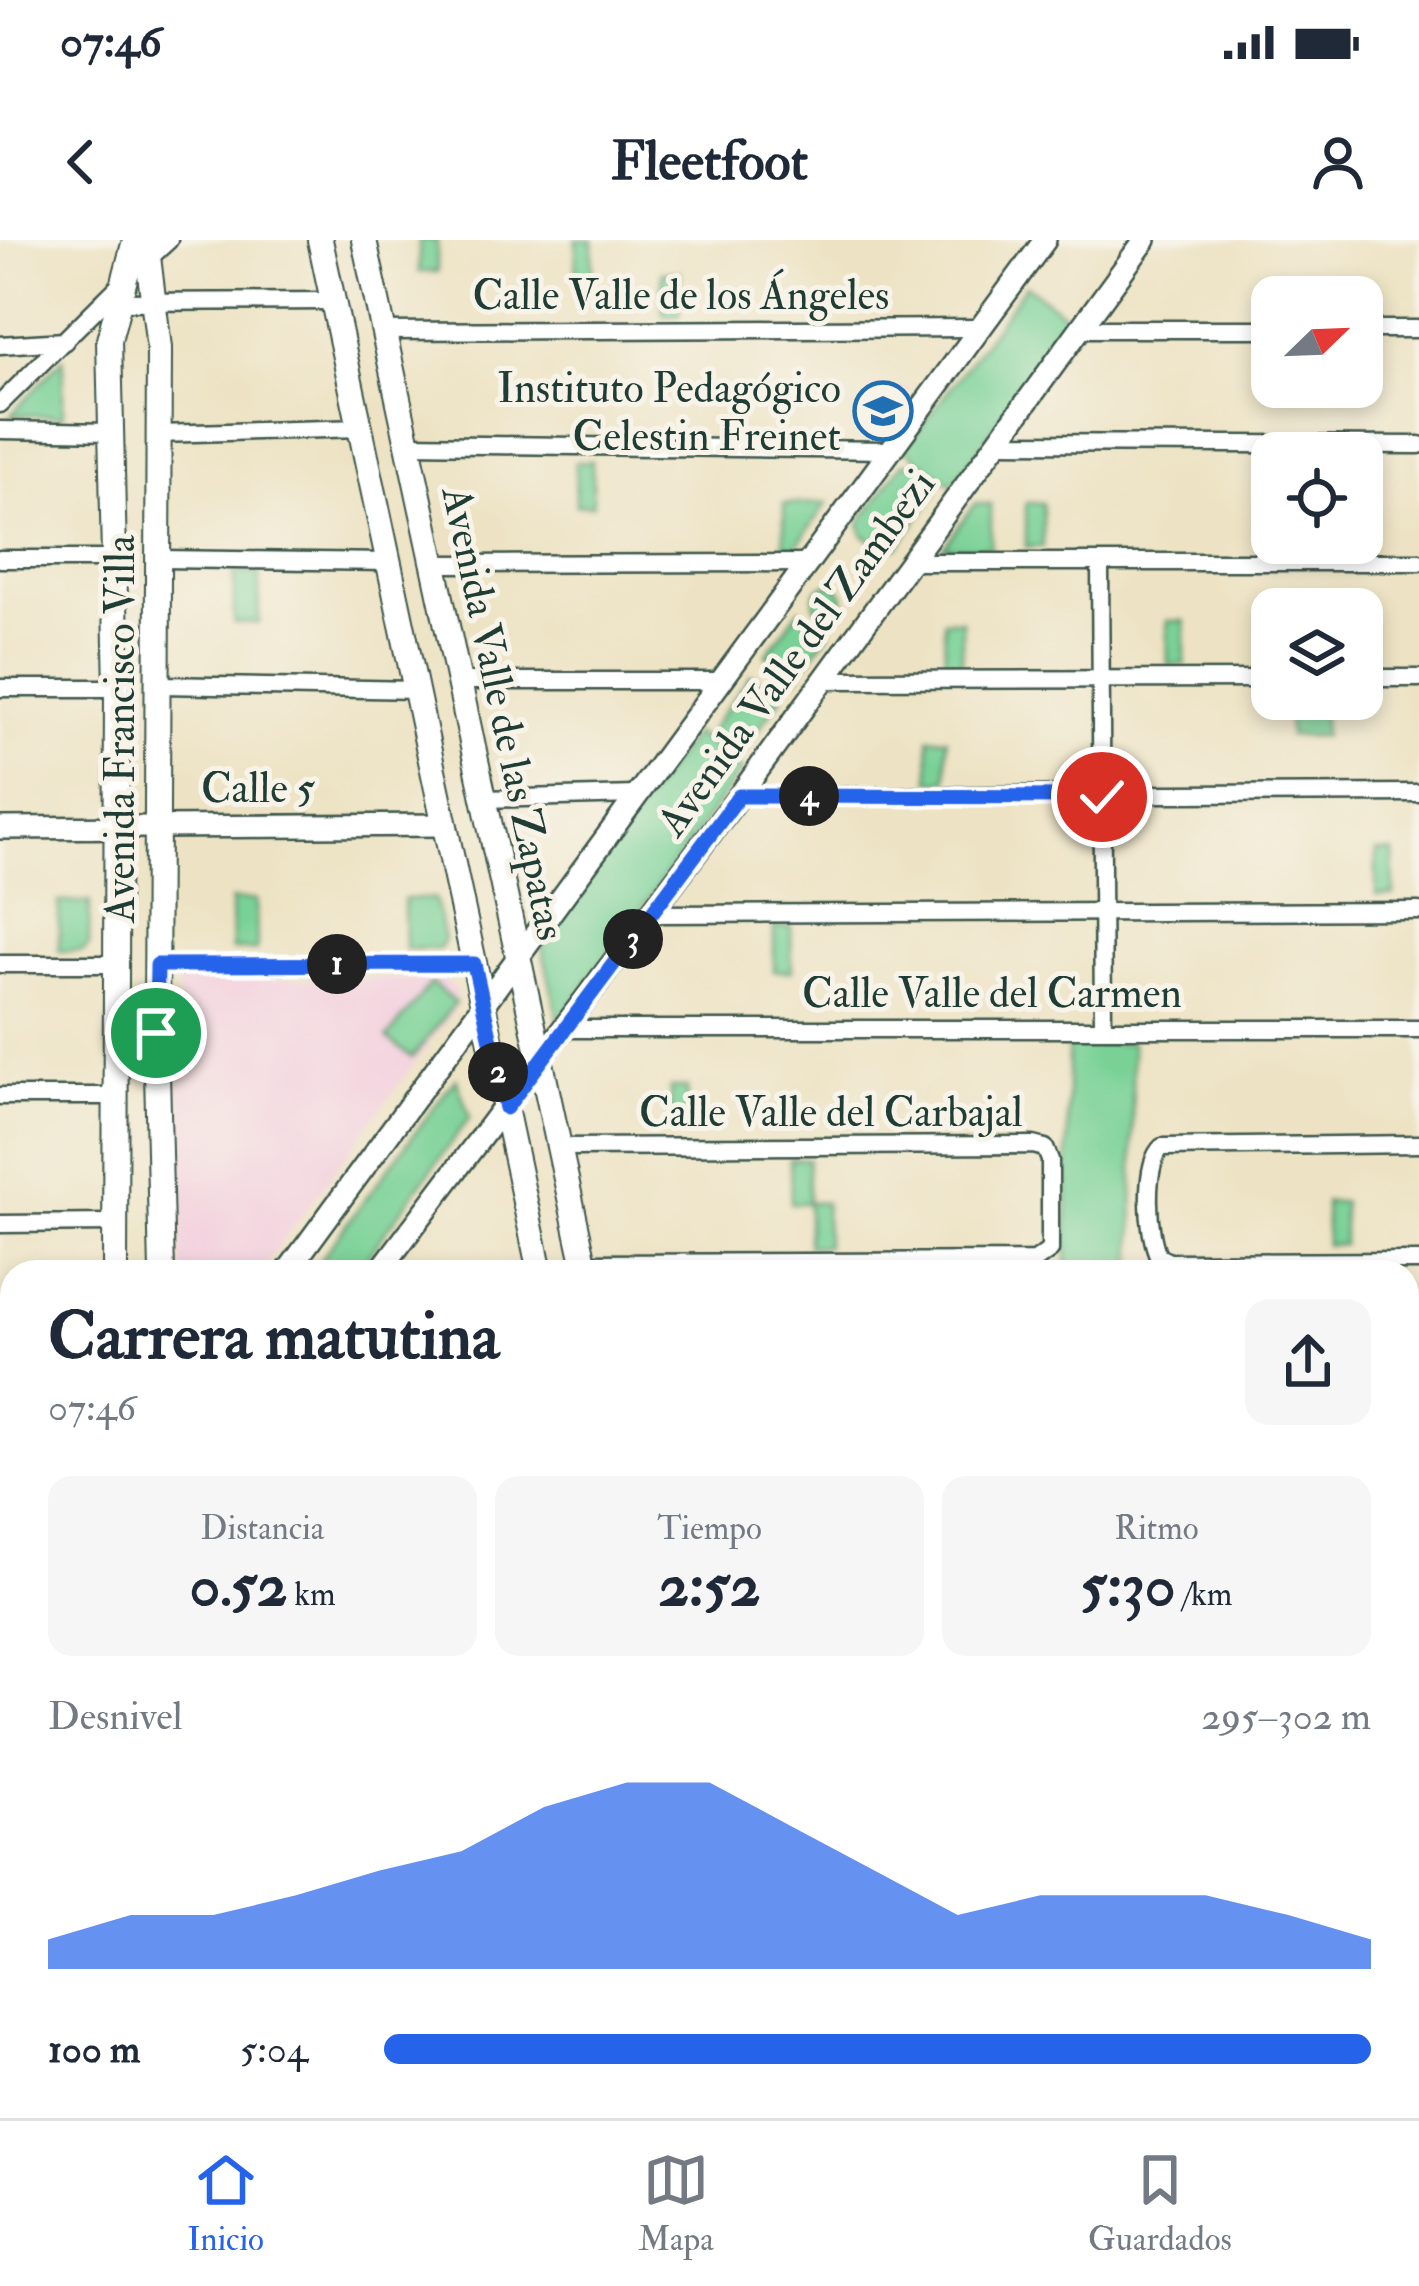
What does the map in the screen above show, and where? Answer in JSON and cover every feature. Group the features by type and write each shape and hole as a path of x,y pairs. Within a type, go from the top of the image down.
{"main road":[{"name":"Avenida Valle de las Zapatas","path":"320,240 538,1260"},
{"name":"Avenida Valle de las Zapatas","path":"364,240 583,1260"},
{"name":"Avenida Francisco Villa","path":"115,1260 117,688 110,340 116,295 143,246"},
{"name":"Avenida Francisco Villa","path":"143,246 153,301 159,434 156,1033 162,1260"},
{"path":"116,1036 156,1033"}],"street":[{"path":"143,246 169,240"},
{"name":"Avenida Valle del Zambezi","path":"296,1260 1045,240"},
{"name":"Avenida Valle del Zambezi","path":"389,1260 652,914 1145,240"},
{"path":"0,404 116,295 153,301 334,302"},
{"name":"Calle Valle de los Ángeles","path":"385,331 977,328"},
{"path":"1081,329 1251,329"},
{"path":"1383,329 1419,329"},
{"path":"0,345 65,341"},
{"path":"159,434 362,428"},
{"path":"0,430 111,432"},
{"path":"997,443 1419,445"},
{"path":"408,445 889,450"},
{"path":"0,559 112,559"},
{"path":"160,559 389,562"},
{"path":"908,562 1419,562"},
{"path":"434,564 806,563"},
{"path":"1100,564 1102,1028"},
{"path":"1383,678 1419,678"},
{"path":"821,680 1251,679"},
{"path":"458,681 721,681"},
{"path":"161,686 417,690"},
{"path":"0,688 117,688"},
{"path":"739,796 1419,793"},
{"path":"482,799 636,795"},
{"name":"Calle 5","path":"0,828 445,825"},
{"path":"652,914 1419,911"},
{"path":"0,964 114,964"},
{"path":"157,965 474,964"},
{"name":"Calle Valle del Carmen","path":"564,1029 1419,1029"},
{"path":"0,1096 114,1096"},
{"name":"Calle Valle del Carbajal","path":"560,1147 1033,1144 1045,1148 1051,1160 1050,1250 1037,1260"},
{"path":"1163,1260 1152,1242 1152,1160 1168,1145 1419,1144"},
{"path":"0,1224 115,1223"}],"shaded area":[{"name":"Instituto Pedagógico Celestin Freinet","path":"870,388 911,388 878,433 871,433"},
{"path":"446,978 456,991 455,1008 269,1260 181,1260 178,979"}],"green space":[{"path":"419,240 437,240 437,272 419,272"},
{"path":"576,240 593,240 593,272 576,272"},
{"path":"662,272 680,272 680,315 663,315"},
{"path":"1026,285 1073,321 952,485 905,449"},
{"path":"63,358 63,416 11,415"},
{"path":"592,461 593,505 576,505 575,462"},
{"path":"902,464 926,470 937,491 899,546 883,549 863,534 860,523"},
{"path":"827,503 796,547 784,547 784,504"},
{"path":"1026,503 1043,503 1043,547 1026,547"},
{"path":"975,504 991,504 991,547 943,547"},
{"path":"234,573 259,573 259,623 234,623"},
{"path":"829,585 844,600 829,615 814,600"},
{"path":"800,609 830,632 796,678 766,655"},
{"path":"944,620 962,620 962,664 945,664"},
{"path":"1167,621 1185,621 1185,664 1168,665"},
{"path":"751,675 782,697 737,759 706,736"},
{"path":"1289,720 1323,720 1323,736 1289,736"},
{"path":"694,733 742,770 559,1021 540,939"},
{"path":"929,738 947,738 947,781 930,781"},
{"path":"1376,852 1393,852 1394,895 1376,895"},
{"path":"404,899 435,899 444,940 439,949 405,949"},
{"path":"231,900 256,900 257,950 232,950"},
{"path":"59,902 90,902 89,945 83,951 59,951"},
{"path":"774,927 791,927 792,971 774,971"},
{"path":"431,983 455,1003 412,1058 387,1038"},
{"path":"1068,1043 1132,1043 1134,1260 1067,1260"},
{"path":"456,1078 470,1117 365,1260 320,1260"},
{"path":"670,1088 687,1088 688,1131 671,1131"},
{"path":"790,1159 808,1159 808,1202 825,1203 826,1246 808,1246 808,1203 791,1203"},
{"path":"1325,1202 1343,1202 1343,1245 1326,1245"}],"place":[{"name":"Instituto Pedagógico Celestin Freinet","path":"883,411"}],"route":[{"path":"156,1033 157,965 474,964 506,1108 739,796 1102,797"}]}
